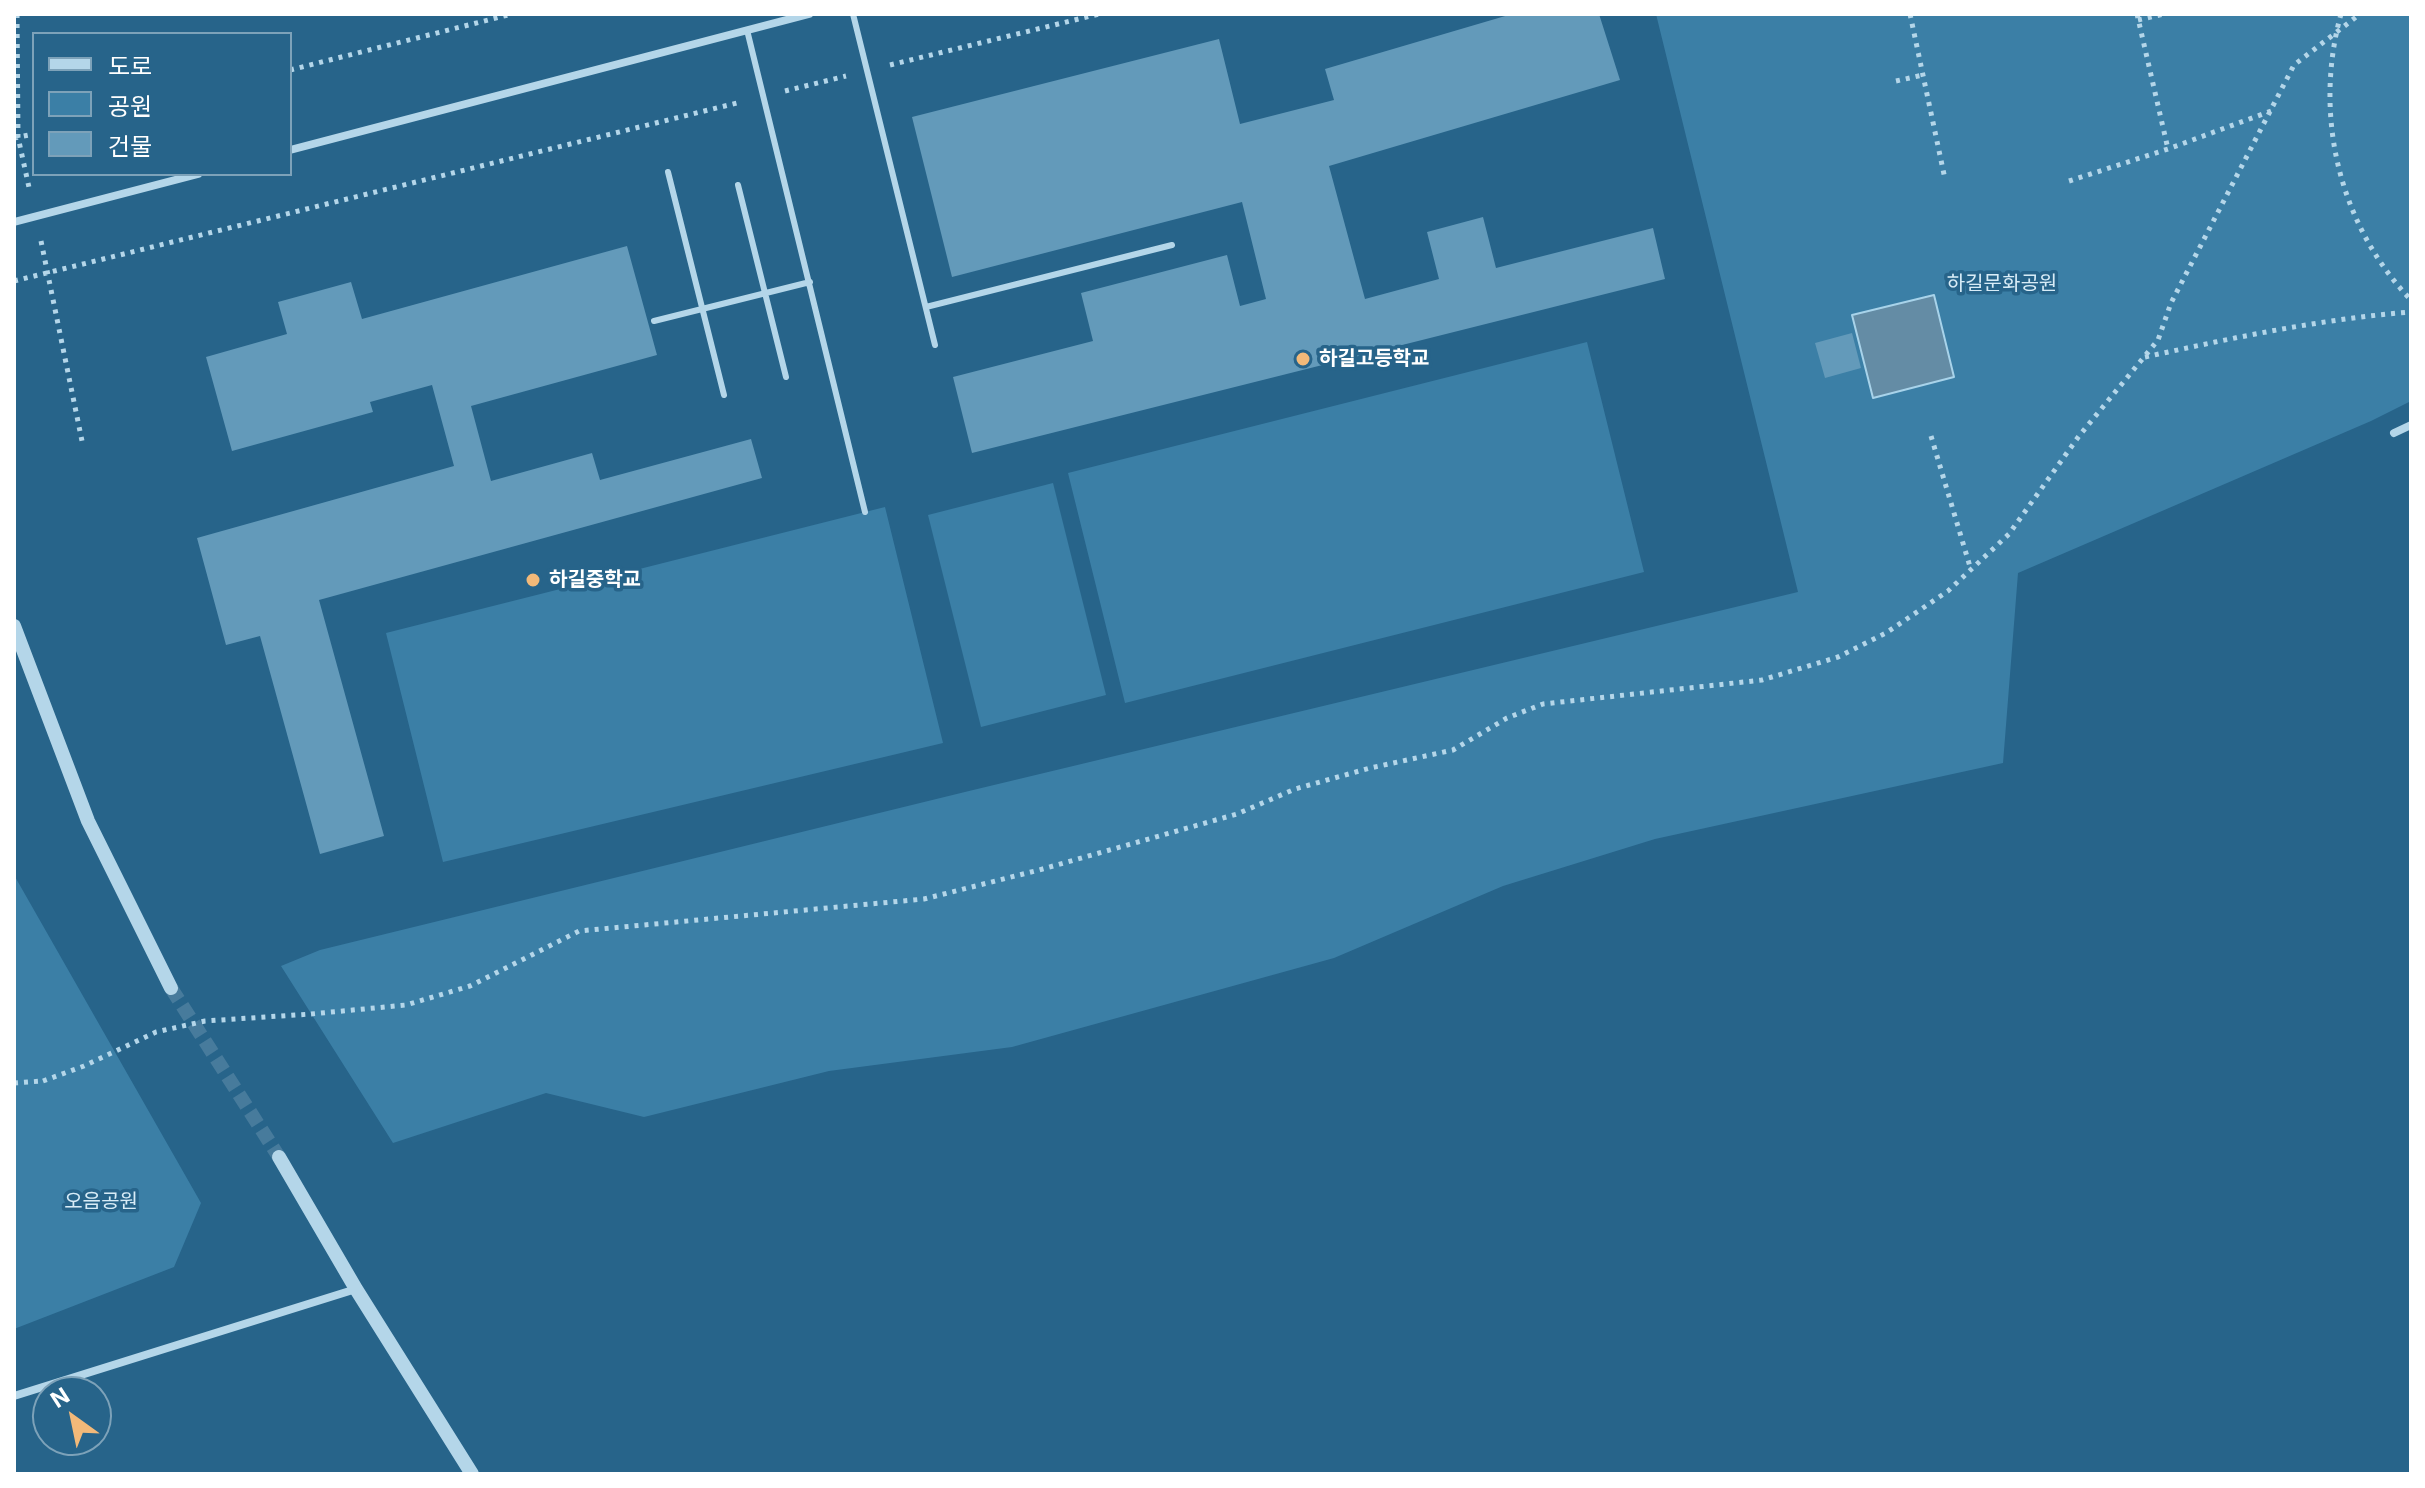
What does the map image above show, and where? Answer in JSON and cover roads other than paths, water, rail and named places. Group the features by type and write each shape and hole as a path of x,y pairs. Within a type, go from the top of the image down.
{"street":[{"path":"292,149 809,14"},
{"path":"14,222 190,176"},
{"path":"2394,433 2411,425"},
{"path":"14,626 88,821 171,988"},
{"path":"279,1157 356,1289 472,1474"},
{"path":"14,1396 356,1289"}],"lane":[{"path":"853,14 935,345"},
{"path":"747,30 865,512"},
{"path":"668,172 724,395"},
{"path":"738,185 786,377"},
{"path":"926,307 1172,245"},
{"path":"654,321 810,282"}],"tunnel":[{"path":"171,988 279,1157"}],"place":[{"name":"하길고등학교","path":"1303,359"},
{"name":"하길중학교","path":"533,580"}],"park label":[{"name":"하길문화공원","path":"2002,284"},
{"name":"오음공원","path":"101,1202"}]}
